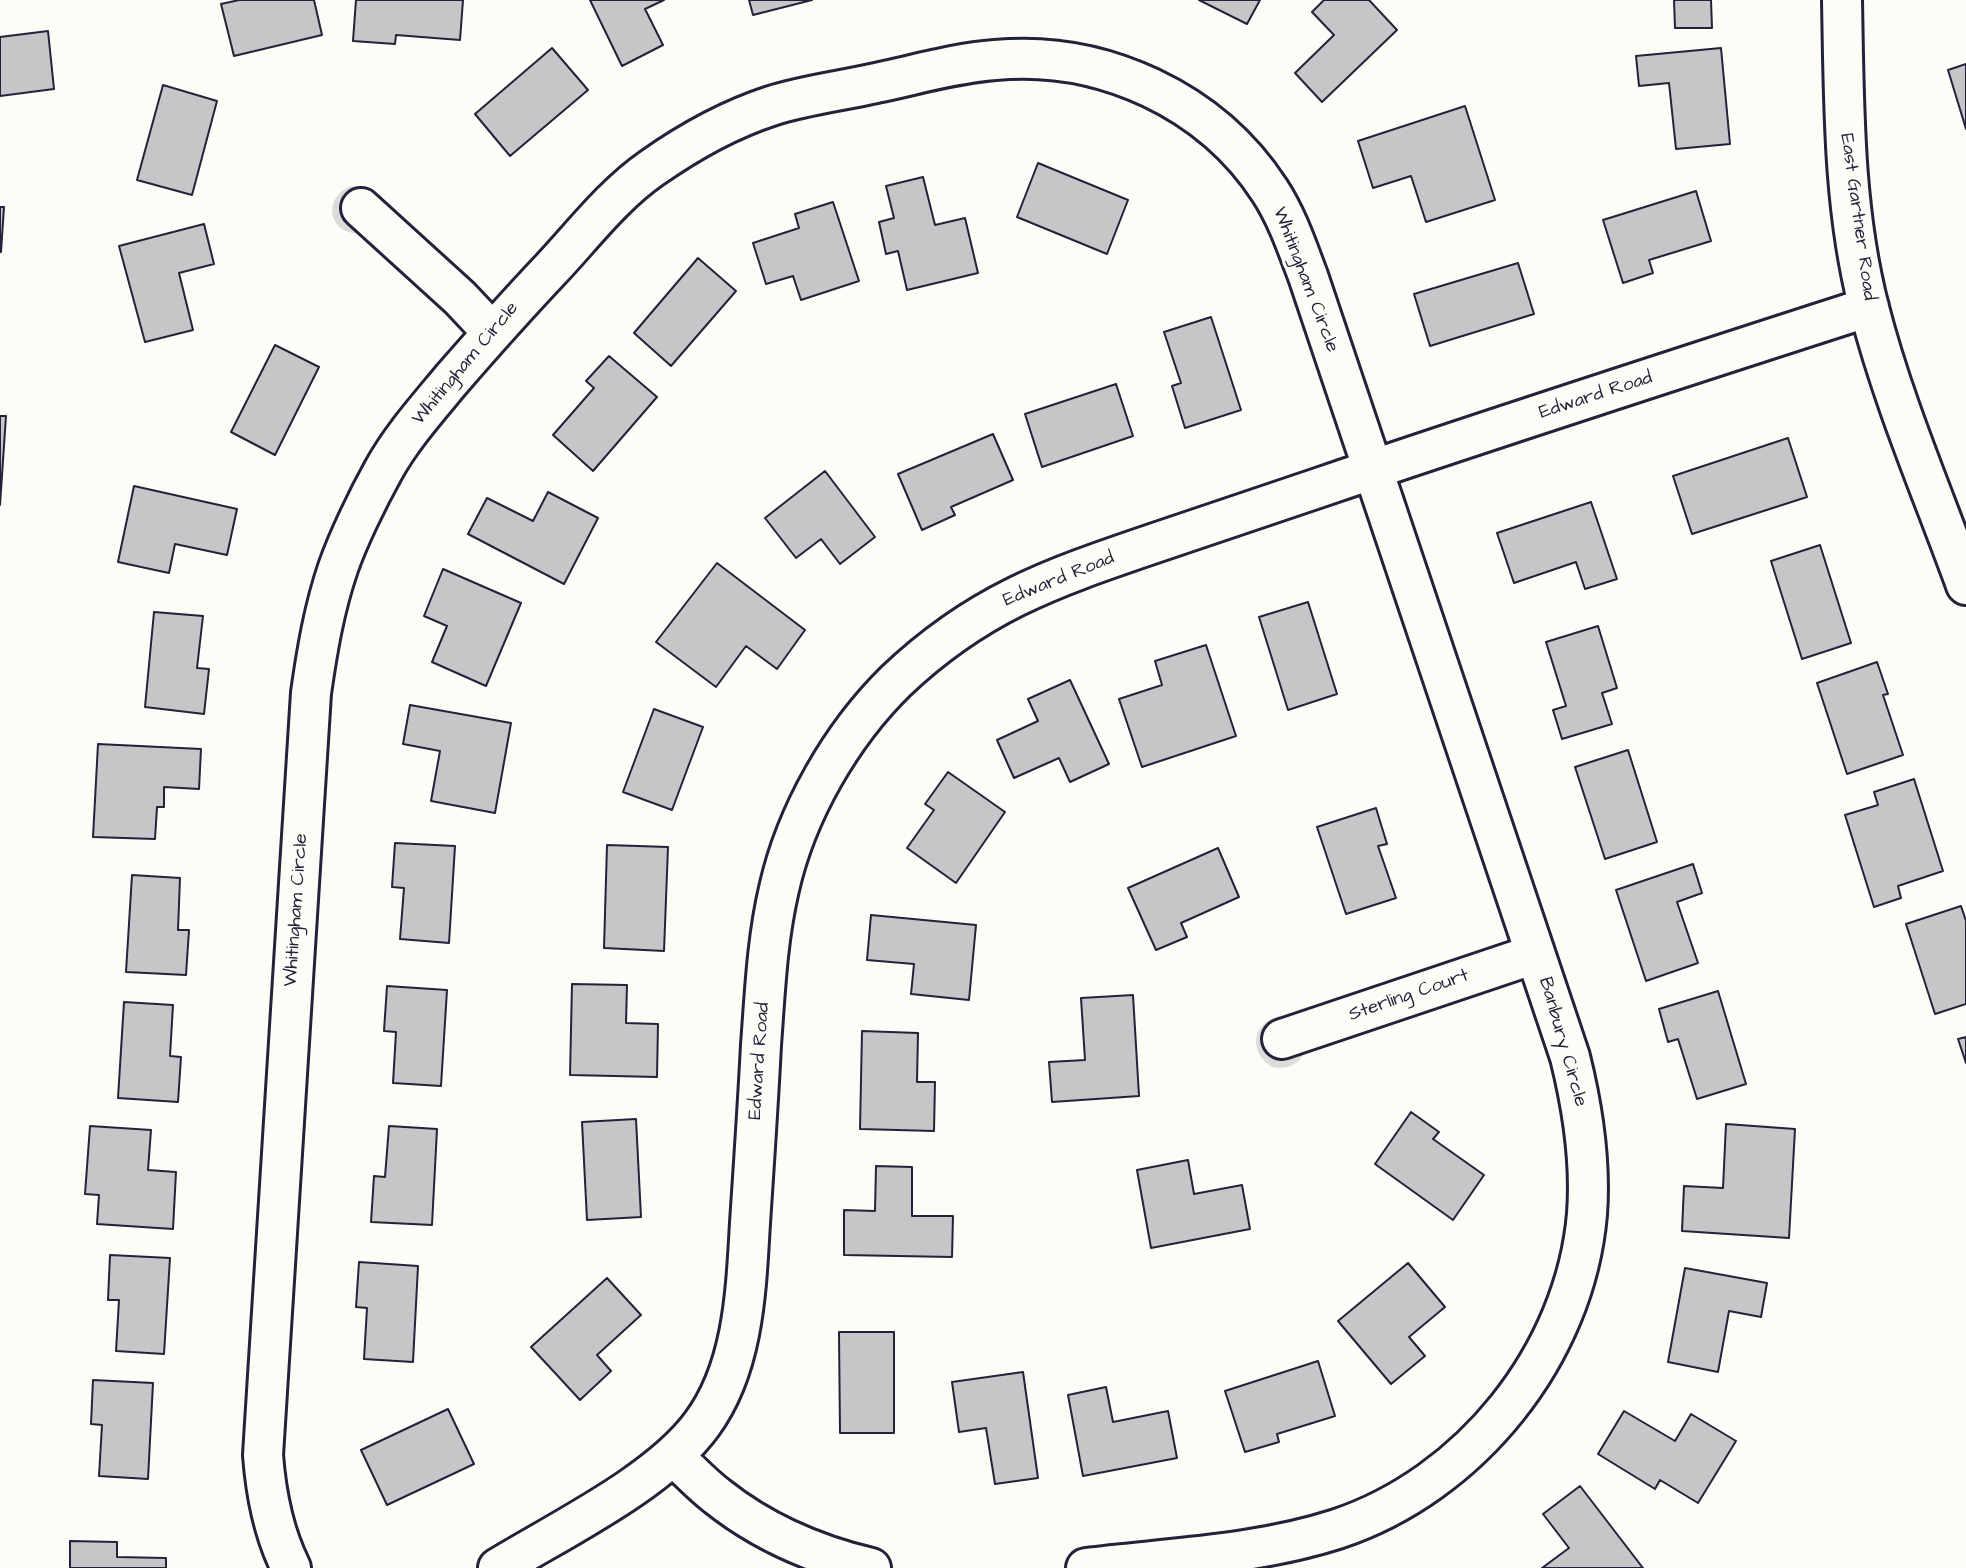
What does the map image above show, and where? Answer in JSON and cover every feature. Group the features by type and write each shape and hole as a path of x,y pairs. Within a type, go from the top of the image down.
{"street":[{"name":"East Gartner Road","path":"1842,0 1846,146 1852,207 1869,307 1896,393 1966,585"},
{"name":"Whitingham Circle","path":"291,1568 273,1523 266,1490 263,1455 311,693 320,634 339,566 384,470 418,419 492,332 597,219 648,170 702,135 775,105 995,60 1040,59 1076,63 1149,86 1186,107 1222,135 1248,162 1270,191 1287,221 1308,276 1373,469"},
{"path":"360,208 460,298 492,332"},
{"name":"Edward Road","path":"498,1568 625,1492 673,1456 707,1416 717,1398 735,1354 747,1274 767,957 779,886 803,817 830,767 852,733 892,685 941,641 985,611 1062,574 1869,307"},
{"name":"Banbury Circle","path":"1086,1568 1298,1540 1371,1516 1413,1493 1451,1465 1497,1420 1528,1380 1554,1333 1571,1291 1583,1246 1588,1165 1582,1108 1573,1070 1373,469"},
{"name":"Sterling Court","path":"1282,1039 1535,954"},
{"path":"673,1456 717,1497 770,1531 796,1544 846,1562 872,1568"}],"shaded area":[{"path":"351,186 367,189 373,194 361,233 342,229 333,215 335,199"},
{"path":"1278,1016 1293,1020 1307,1048 1297,1062 1284,1068 1272,1067 1265,1061 1259,1054 1256,1039 1262,1025"}],"building":[{"path":"239,0 314,0 322,35 234,56 221,4"},
{"path":"356,0 463,0 460,40 396,35 395,44 353,41"},
{"path":"590,0 664,0 645,9 663,45 622,66"},
{"path":"749,0 812,0 753,15"},
{"path":"1199,0 1260,0 1247,24"},
{"path":"1324,0 1369,0 1397,30 1322,102 1295,73 1334,35 1312,12"},
{"path":"1674,0 1711,0 1712,28 1675,28"},
{"path":"48,31 54,89 0,96 0,37"},
{"path":"552,48 588,90 510,156 475,114"},
{"path":"1721,48 1730,144 1676,149 1669,83 1639,86 1636,56"},
{"path":"1966,64 1966,129 1948,70"},
{"path":"163,85 217,101 192,195 137,180"},
{"path":"1465,106 1495,200 1426,222 1411,176 1373,188 1358,141"},
{"path":"1038,163 1128,200 1107,254 1017,217"},
{"path":"923,177 935,225 965,218 978,273 907,290 898,251 886,254 879,222 894,218 886,186"},
{"path":"1696,191 1711,241 1649,260 1653,273 1623,283 1603,220"},
{"path":"833,202 859,281 801,300 793,276 766,284 753,243 799,228 795,214"},
{"path":"0,207 4,207 1,252 0,252"},
{"path":"204,224 214,264 179,273 193,330 145,342 119,246"},
{"path":"698,258 736,291 671,366 634,333"},
{"path":"1518,263 1534,314 1430,346 1414,294"},
{"path":"1211,317 1241,410 1185,428 1172,386 1181,383 1164,332"},
{"path":"275,345 319,367 275,455 231,432"},
{"path":"609,356 657,397 593,471 553,435 594,388 586,381"},
{"path":"1116,384 1133,436 1042,467 1025,414"},
{"path":"0,416 6,416 0,505"},
{"path":"993,434 1013,480 951,507 955,515 922,530 898,474"},
{"path":"1788,438 1807,497 1692,534 1673,476"},
{"path":"825,471 875,537 840,564 821,539 796,558 765,518"},
{"path":"134,486 237,509 227,555 175,544 169,573 118,562"},
{"path":"548,492 598,518 564,584 468,534 487,498 533,521"},
{"path":"1591,502 1617,579 1585,589 1576,562 1514,583 1497,533"},
{"path":"1820,545 1851,643 1802,659 1771,561"},
{"path":"717,563 805,630 777,669 746,646 716,687 656,642"},
{"path":"443,569 521,603 486,686 432,662 447,626 424,616"},
{"path":"1308,602 1337,694 1288,710 1259,617"},
{"path":"154,612 203,616 197,668 209,669 204,714 145,707"},
{"path":"1598,626 1617,688 1602,693 1612,724 1562,739 1553,710 1566,706 1546,642"},
{"path":"1206,645 1236,736 1142,767 1119,699 1162,685 1155,661"},
{"path":"1877,662 1888,694 1883,695 1903,755 1847,774 1817,683"},
{"path":"1070,680 1109,764 1070,782 1059,758 1014,778 997,740 1038,721 1028,699"},
{"path":"410,705 511,723 495,813 431,801 440,751 403,744"},
{"path":"654,709 703,727 672,810 623,792"},
{"path":"98,744 201,749 199,789 164,787 164,807 157,807 155,839 93,837"},
{"path":"1628,750 1657,842 1605,859 1575,767"},
{"path":"948,772 1005,812 956,883 907,848 934,810 925,804"},
{"path":"1914,779 1943,871 1898,886 1901,898 1874,907 1845,815 1878,805 1874,792"},
{"path":"1376,808 1387,844 1378,846 1396,898 1346,914 1317,827"},
{"path":"395,843 455,846 449,943 400,939 404,888 392,887"},
{"path":"607,845 668,847 664,951 604,948"},
{"path":"1218,848 1239,897 1181,923 1187,937 1156,950 1128,888"},
{"path":"1693,864 1702,893 1677,902 1698,963 1646,981 1616,890"},
{"path":"132,875 180,878 178,930 189,930 186,975 126,972"},
{"path":"1961,906 1966,921 1966,1004 1935,1014 1906,924"},
{"path":"871,915 976,925 969,1000 911,994 914,964 867,960"},
{"path":"572,984 627,985 626,1023 658,1024 657,1077 570,1075"},
{"path":"387,986 447,990 441,1086 393,1083 396,1032 384,1031"},
{"path":"1718,991 1746,1084 1697,1099 1678,1039 1668,1042 1659,1009"},
{"path":"1133,995 1139,1096 1052,1102 1049,1062 1085,1060 1081,998"},
{"path":"124,1002 173,1005 170,1056 181,1057 178,1102 118,1098"},
{"path":"862,1031 918,1033 917,1082 935,1082 934,1131 860,1129"},
{"path":"1966,1037 1966,1063 1958,1039"},
{"path":"1411,1112 1439,1132 1433,1139 1484,1175 1453,1220 1375,1164"},
{"path":"636,1119 641,1217 587,1220 582,1122"},
{"path":"1726,1124 1795,1129 1789,1238 1682,1231 1684,1186 1723,1188"},
{"path":"90,1126 151,1130 148,1170 176,1172 173,1229 97,1224 99,1195 85,1194"},
{"path":"389,1126 437,1129 432,1225 371,1222 374,1176 385,1177"},
{"path":"1188,1160 1194,1194 1242,1185 1250,1229 1151,1248 1137,1170"},
{"path":"876,1166 912,1167 912,1216 953,1216 952,1257 844,1255 844,1210 875,1211"},
{"path":"110,1255 170,1258 164,1354 116,1351 119,1300 108,1300"},
{"path":"359,1262 418,1266 413,1362 364,1359 367,1308 356,1307"},
{"path":"1408,1263 1445,1307 1409,1337 1425,1356 1391,1384 1338,1321"},
{"path":"1685,1268 1767,1283 1761,1317 1729,1311 1718,1372 1668,1362"},
{"path":"607,1278 641,1315 597,1355 611,1371 580,1400 531,1347"},
{"path":"839,1332 894,1332 894,1433 840,1433"},
{"path":"1318,1361 1335,1416 1277,1434 1279,1442 1245,1452 1225,1391"},
{"path":"1023,1372 1038,1478 995,1484 986,1428 959,1432 952,1382"},
{"path":"93,1380 153,1383 148,1479 99,1476 102,1425 91,1424"},
{"path":"1106,1387 1113,1422 1168,1411 1177,1458 1083,1476 1068,1395"},
{"path":"448,1409 474,1464 387,1505 361,1450"},
{"path":"1624,1411 1675,1441 1691,1414 1736,1441 1698,1503 1660,1480 1655,1489 1598,1454"},
{"path":"1580,1486 1643,1568 1542,1568 1569,1548 1543,1514"},
{"path":"70,1541 117,1542 117,1557 166,1558 166,1568 70,1568"}]}
